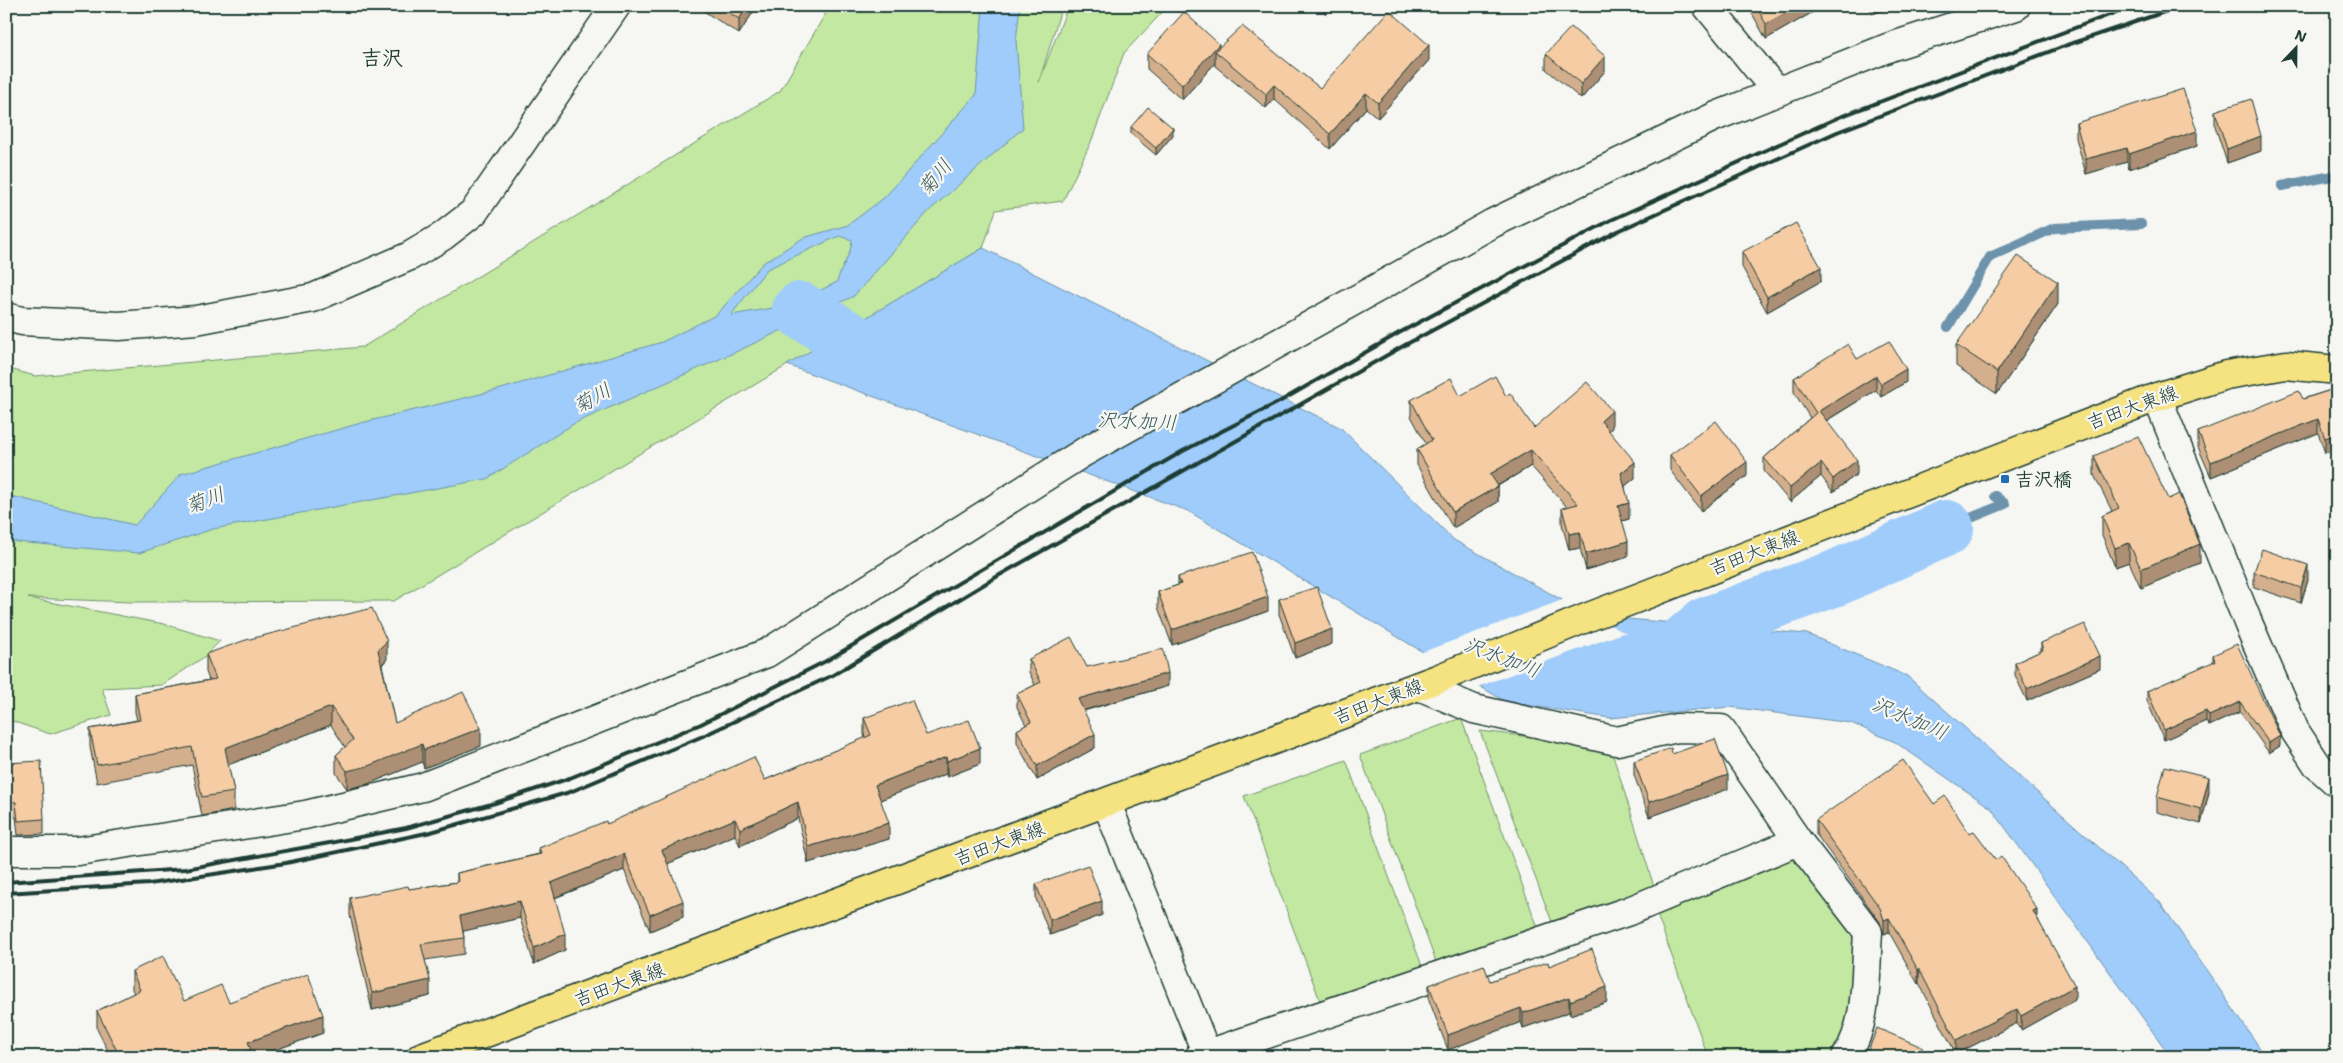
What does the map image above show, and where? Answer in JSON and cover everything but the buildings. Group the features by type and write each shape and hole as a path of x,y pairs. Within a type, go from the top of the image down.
{"main road":[{"name":"吉田大東線","path":"421,1057 1107,804 1428,682 1591,616 2157,396 2226,375 2286,365 2337,370"}],"street":[{"path":"6,317 22,321 119,326 196,320 313,298 410,256 443,236 474,212 616,6"},
{"path":"1707,6 1777,92"},
{"path":"6,852 78,851 277,820 423,787 767,653 1084,452 1493,223 1714,117 1890,47 2016,6"},
{"path":"2157,396 2249,625 2295,731 2318,766 2337,783"},
{"path":"1428,682 1474,709 1617,741 1677,728 1721,729 1798,841 1868,932 1861,1016 1852,1048 1846,1057"},
{"path":"1107,804 1205,1056 1629,910 1798,841"}],"green space":[{"path":"830,6 1062,6 1039,82 1068,6 1168,6 1124,53 1091,142 1063,201 996,210 983,248 394,601 131,602 28,598 164,624 220,641 204,657 162,685 102,688 111,715 50,734 6,719 6,368 35,376 363,347 780,91"},
{"path":"1461,718 1541,936 1440,973 1360,755"},
{"path":"1480,731 1610,746 1656,893 1555,930"},
{"path":"1346,760 1426,977 1325,1014 1244,796"},
{"path":"1794,849 1861,938 1859,997 1833,1057 1708,1057 1654,906"}],"water":[{"name":"菊川","path":"983,6 1020,6 1016,41 1023,128 929,211 854,296 740,350 575,423 487,479 213,529 139,553 6,541 6,495 135,525 181,474 361,423 501,389 662,342 716,315 763,263 803,238 848,225 885,197 976,95","holes":["839,236 852,240 850,251 837,282 791,305 731,315 767,269"]},
{"path":"983,248 1341,428 1454,540 1591,616 1807,634 1907,676 2159,901 2266,1057 2171,1057 1991,808 1895,742 1851,723 1730,707 1610,718 1506,702 1188,511 787,365"}],"pier":[{"path":"1565,599 1591,613 1591,616 1628,634 1623,633 1477,687 1420,653"}],"waterway":[{"path":"2282,186 2337,175"},
{"path":"1948,327 1990,257 2054,228 2141,224"},
{"name":"沢水加川","path":"800,310 853,342 908,369"},
{"path":"1946,528 2005,504 1995,496"},
{"path":"1655,668 1706,625 1836,578 1946,528"}],"railway":[{"path":"6,882 185,869 335,842 406,828 495,803 570,778 701,724 826,661 1183,451 1279,402 1399,333 1611,220 1837,118 2133,6"},
{"path":"6,893 149,884 286,863 431,832 570,792 703,736 833,675 998,576 1405,345 1618,231 1837,132 2067,45 2182,6"}],"place":[{"name":"吉沢橋","path":"2005,479"}],"district":[{"name":"吉沢","path":"382,58"}]}
